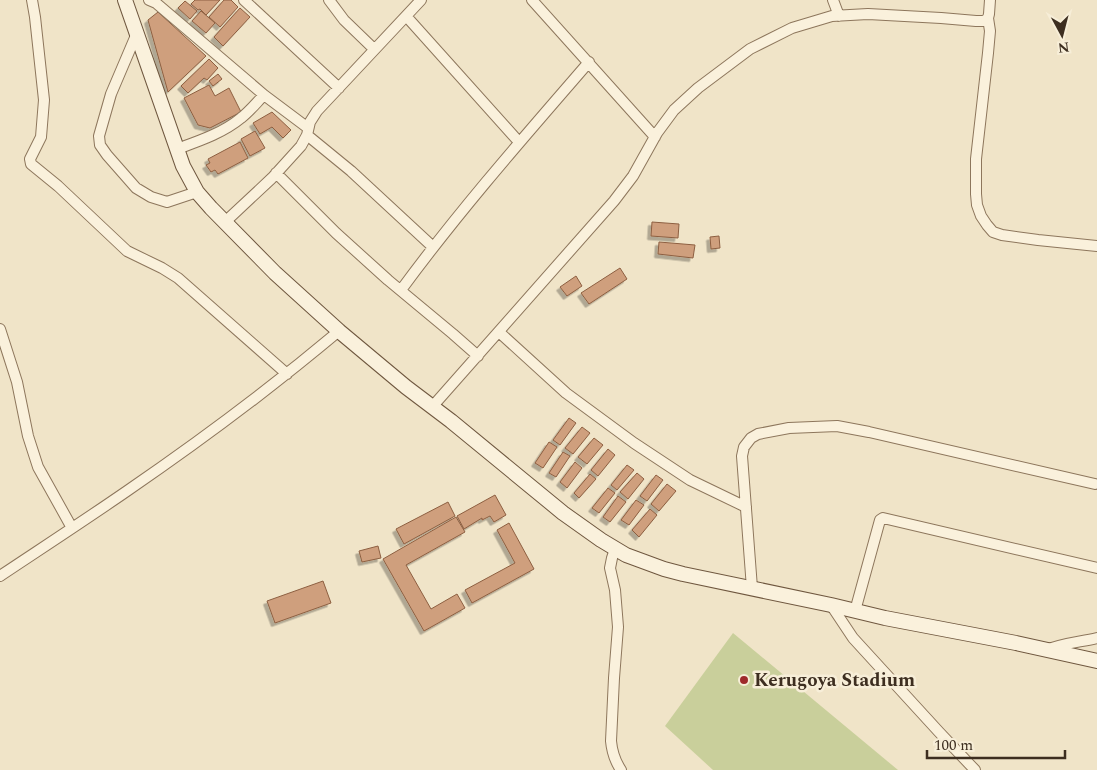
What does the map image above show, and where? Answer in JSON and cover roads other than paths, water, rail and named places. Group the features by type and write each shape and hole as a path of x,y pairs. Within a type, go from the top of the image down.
{"main road":[{"path":"128,1 167,124 183,166 197,192 275,273 339,331 563,513 600,540 639,560 664,569 1097,661"}],"street":[{"path":"32,0 44,100 41,137 30,159 31,164 127,250 178,278 287,374"},
{"path":"149,0 156,3 308,132 433,247"},
{"path":"244,0 339,88"},
{"path":"225,222 301,146 317,111 421,0"},
{"path":"532,0 655,137"},
{"path":"833,0 838,16"},
{"path":"990,0 988,18 990,31 976,160 976,194 981,216 993,232 1002,235 1097,246"},
{"path":"333,1 344,20 374,49"},
{"path":"432,407 614,201 633,176 655,137 674,110 720,70 750,49 792,28 832,16 868,14 976,21 984,21 988,18"},
{"path":"406,16 519,142"},
{"path":"137,32 111,94 99,136 100,145 136,188 151,197 163,202 170,202 197,192"},
{"path":"401,290 433,247 519,142 588,62"},
{"path":"177,149 225,129 242,117 264,95"},
{"path":"276,173 336,233 478,356"},
{"path":"0,329 17,382 28,436 38,467 72,528"},
{"path":"0,576 128,491 214,430 339,331"},
{"path":"499,332 566,393 634,443 690,480 746,507"},
{"path":"752,588 742,456 744,448 751,438 758,434 789,428 837,426 1095,484"},
{"path":"855,611 880,520 883,518 1097,568"},
{"path":"615,549 610,568 615,590 618,627 611,741 620,770"},
{"path":"831,605 853,638 975,770"},
{"path":"1046,650 1065,643 1097,638"}],"place":[{"name":"Kerugoya Stadium","path":"744,680"}]}
